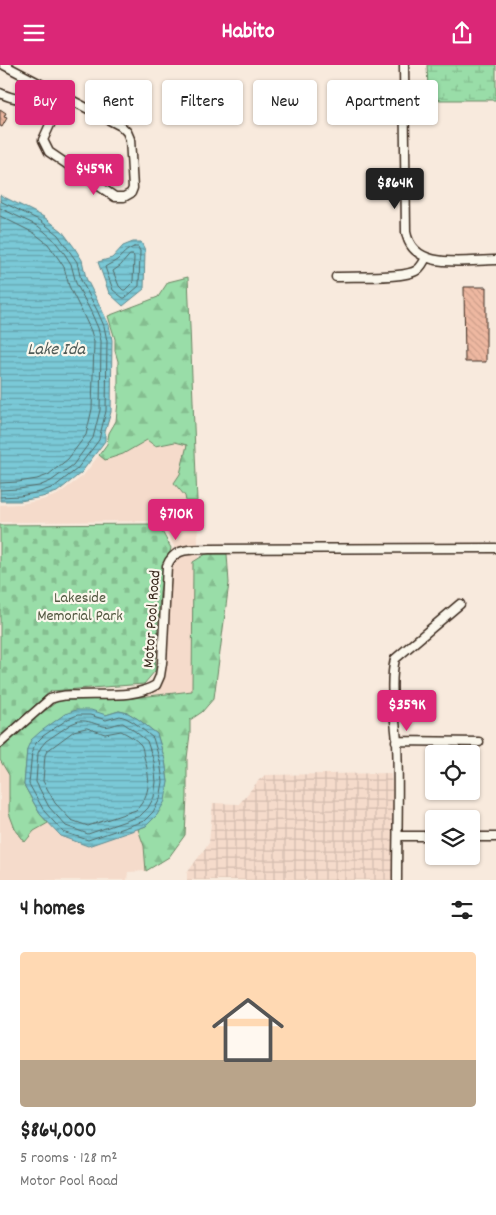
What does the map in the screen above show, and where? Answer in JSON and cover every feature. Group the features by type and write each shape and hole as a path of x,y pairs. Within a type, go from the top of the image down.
{"street":[{"path":"4,65 33,80"},
{"path":"404,65 406,232 411,247 419,255 434,260 496,260"},
{"path":"0,93 15,98"},
{"path":"63,95 122,126 127,132 130,139 133,188 131,193 124,197 115,197 49,152 44,140 63,95"},
{"path":"336,277 406,275 417,270 426,257"},
{"name":"Motor Pool Road","path":"0,743 50,699 56,696 136,694 156,685 162,663 167,566 169,560 179,551 496,548"},
{"path":"397,880 396,741 393,714 394,659 460,604"},
{"path":"396,741 479,742"},
{"path":"398,836 425,836"},
{"path":"480,837 496,837"}],"shaded area":[{"path":"147,440 155,446 175,442 188,445 180,474 174,483 185,496 186,501 197,501 198,545 174,549 158,521 0,522 0,505 21,504 57,495 83,476 99,455 105,459 123,454"},
{"path":"199,554 199,558 193,563 192,691 138,697 153,692 159,687 164,677 170,567 180,555"},
{"path":"130,698 123,699 62,700"},
{"path":"0,760 9,775 9,788 26,842 34,831 48,823 61,836 88,846 138,829 144,846 146,871 128,872 127,880 0,880"},
{"path":"391,773 394,825 394,880 187,880 187,873 209,843 213,803 239,804 265,775"}],"green space":[{"path":"427,65 496,65 496,100 440,100 438,99 438,80 428,80"},
{"path":"188,277 197,501 186,501 185,496 174,483 180,474 187,445 175,442 155,446 147,440 123,454 105,460 99,455 107,444 109,433 116,421 118,402 118,361 115,351 115,339 108,316 158,297 168,282"},
{"name":"Lakeside Memorial Park","path":"158,524 171,548 160,591 155,671 144,684 51,691 0,737 0,525"},
{"path":"206,554 227,554 229,583 214,698 202,712 190,720 185,835 169,857 146,871 144,846 138,829 146,826 168,782 165,760 157,734 138,719 128,713 119,711 106,715 65,714 27,749 24,785 40,814 48,823 34,831 25,842 15,829 9,813 9,775 0,760 0,748 59,700 123,699 192,691 193,562"}],"water":[{"name":"Lake Ida","path":"0,195 44,217 62,231 82,260 86,278 109,325 112,340 111,412 105,432 105,441 81,473 57,492 20,501 0,501"},
{"path":"133,242 141,242 145,250 144,289 123,306 109,293 98,262 112,258 123,246"},
{"path":"76,710 91,710 106,715 119,711 128,713 138,719 157,734 165,760 168,782 165,801 157,815 146,826 88,846 61,836 40,814 24,785 27,749 31,740 65,714"}],"building":[{"path":"0,109 6,113 4,117 7,118 2,127 0,126"},
{"path":"464,287 486,287 486,362 465,362"}]}
